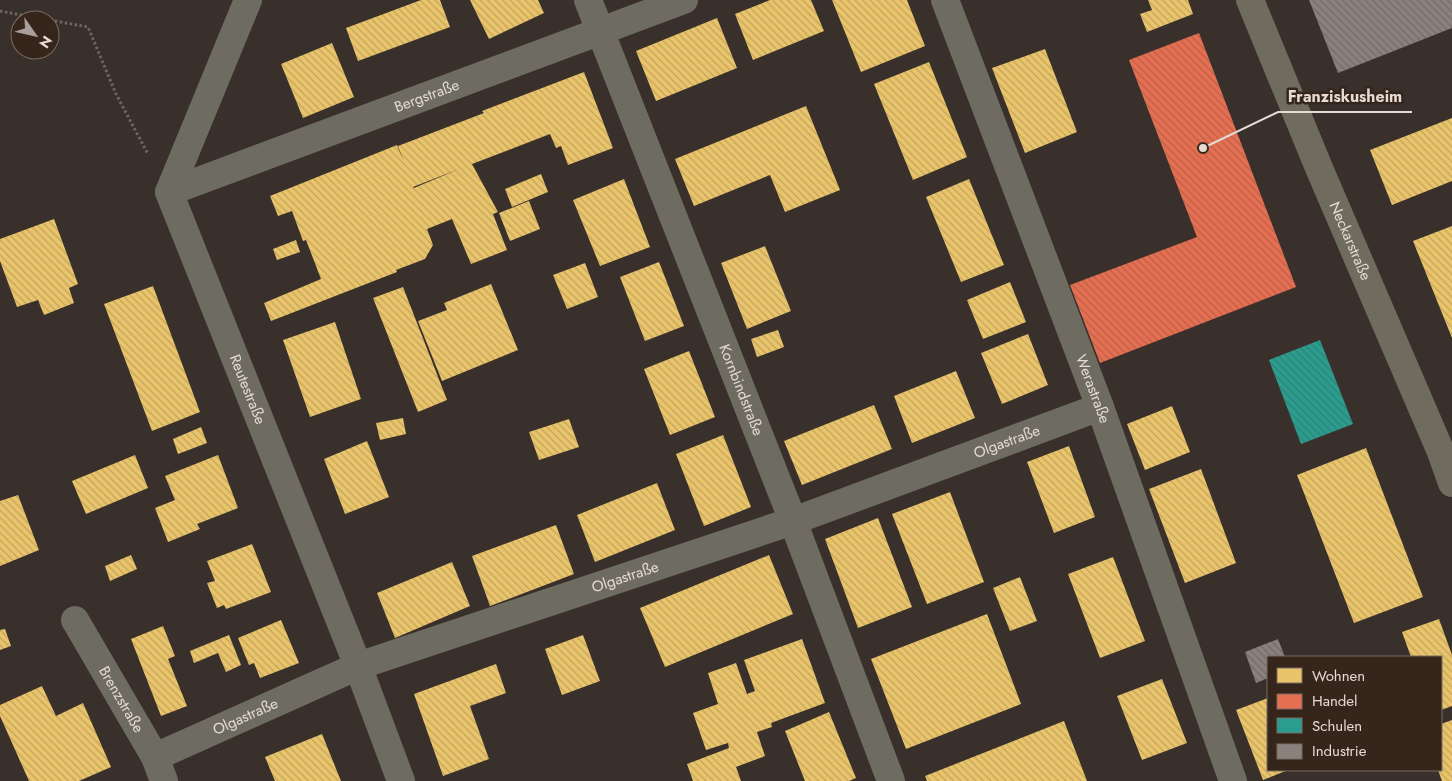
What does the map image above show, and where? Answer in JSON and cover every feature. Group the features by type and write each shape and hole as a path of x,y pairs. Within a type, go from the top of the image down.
{"main road":[{"name":"Neckarstraße","path":"1250,0 1319,168 1447,453 1452,483"}],"street":[{"path":"169,192 248,0"},
{"name":"Kornbindstraße","path":"588,0 793,521 891,781"},
{"name":"Bergstraße","path":"169,192 684,0"},
{"name":"Werastraße","path":"945,0 1100,407 1233,781"},
{"name":"Reutestraße","path":"169,192 358,666 401,781"},
{"name":"Olgastraße","path":"159,769 358,666 793,521 1100,407"},
{"name":"Brenzstraße","path":"76,620 159,769"}],"path":[{"path":"60,22 88,28 116,94 169,192"}],"building: Wohnen":[{"path":"421,0 440,0 450,27 358,61 346,28"},
{"path":"470,0 538,0 544,13 489,39"},
{"path":"770,0 811,0 824,31 753,60 735,14"},
{"path":"832,0 907,0 925,46 861,72"},
{"path":"1148,0 1188,0 1193,14 1147,32 1140,14 1152,10"},
{"path":"717,18 737,68 656,101 636,51"},
{"path":"332,43 354,97 303,118 281,64"},
{"path":"1045,49 1077,132 1025,153 992,68"},
{"path":"929,62 967,157 913,180 874,84"},
{"path":"584,72 613,148 568,165 561,146 556,148 550,134 472,164 498,212 493,214 507,250 471,264 452,219 427,229 433,245 425,259 396,270 397,272 271,321 264,303 321,279 306,240 303,241 292,211 278,216 270,196 397,145 404,162 398,146 484,113 482,111","holes":["459,169 414,188 413,187"]},
{"path":"806,106 840,190 785,212 770,175 694,206 675,159"},
{"path":"1452,118 1452,181 1392,205 1370,150"},
{"path":"541,174 548,192 512,207 505,189"},
{"path":"624,179 650,247 600,266 573,200"},
{"path":"969,179 1004,265 961,282 926,197"},
{"path":"529,201 540,229 510,241 499,213"},
{"path":"54,219 78,284 69,288 74,303 44,315 38,300 17,307 0,261 0,239"},
{"path":"1452,226 1452,338 1413,241"},
{"path":"296,240 300,252 277,260 273,249"},
{"path":"765,246 791,311 747,329 721,263"},
{"path":"659,262 684,326 645,341 620,277"},
{"path":"585,263 598,297 567,309 553,275"},
{"path":"1010,282 1026,322 983,339 967,300"},
{"path":"491,284 518,350 442,381 418,321 447,310 444,303"},
{"path":"153,286 200,412 152,431 104,304"},
{"path":"403,287 447,400 418,412 373,298"},
{"path":"335,322 361,399 310,417 283,340"},
{"path":"778,330 784,347 757,357 751,339"},
{"path":"1028,334 1048,385 1002,404 981,353"},
{"path":"689,351 715,417 670,435 644,369"},
{"path":"956,371 975,418 912,443 894,396"},
{"path":"874,405 892,449 802,485 784,441"},
{"path":"1172,406 1190,452 1145,470 1127,424"},
{"path":"403,418 406,434 380,440 376,423"},
{"path":"569,419 579,447 539,460 529,432"},
{"path":"201,427 207,443 178,454 173,439"},
{"path":"723,435 751,507 704,526 676,454"},
{"path":"367,441 389,497 345,514 324,459"},
{"path":"1069,446 1095,517 1054,533 1027,462"},
{"path":"1366,448 1423,597 1354,623 1297,475"},
{"path":"135,455 148,488 86,514 72,481"},
{"path":"218,455 238,508 197,524 200,529 168,542 155,508 175,500 165,476"},
{"path":"1201,469 1236,563 1185,583 1149,489"},
{"path":"657,483 675,530 595,562 577,515"},
{"path":"950,492 984,582 927,604 892,514"},
{"path":"18,495 39,550 0,566 0,501"},
{"path":"878,518 912,607 858,628 825,539"},
{"path":"556,525 574,574 490,606 472,556"},
{"path":"252,544 271,592 226,609 224,605 217,608 207,583 215,581 207,561"},
{"path":"131,555 137,569 110,581 105,566"},
{"path":"769,555 793,614 665,667 640,608"},
{"path":"1113,557 1145,641 1100,658 1068,574"},
{"path":"452,562 470,606 395,638 377,593"},
{"path":"1020,577 1037,621 1010,631 993,588"},
{"path":"987,614 1021,704 906,749 871,659"},
{"path":"1439,619 1452,655 1452,706 1442,710 1442,656 1411,656 1402,632"},
{"path":"281,620 299,663 260,678 254,663 249,665 238,638"},
{"path":"163,626 175,656 168,659 187,706 161,716 131,639"},
{"path":"5,629 11,646 0,650 0,630"},
{"path":"229,635 241,665 226,672 218,653 194,663 190,651"},
{"path":"583,635 600,681 562,695 545,649"},
{"path":"802,639 825,703 771,723 772,727 757,732 765,756 736,767 741,781 693,781 687,764 729,748 728,743 706,750 693,713 718,704 708,673 736,663 747,694 755,691 744,660"},
{"path":"496,664 506,693 470,706 489,759 443,776 414,694"},
{"path":"1162,679 1187,743 1142,760 1117,696"},
{"path":"42,686 56,716 83,703 111,767 79,781 29,781 0,716 0,705"},
{"path":"1267,698 1267,771 1286,771 1263,780 1236,710"},
{"path":"829,712 856,778 849,781 805,781 785,731"},
{"path":"1452,720 1452,781 1442,781 1438,771 1442,771 1442,724"},
{"path":"1064,721 1087,781 927,781 925,776"},
{"path":"322,734 341,781 275,781 265,757"}],"building: Handel":[{"path":"1199,33 1296,287 1100,363 1070,285 1197,237 1129,60"}],"building: Schulen":[{"path":"1320,340 1353,424 1301,444 1269,360"}],"building: Industrie":[{"path":"1309,0 1452,0 1452,28 1338,73"},
{"path":"1278,639 1285,656 1267,656 1267,678 1256,683 1245,652"}],"place":[{"name":"Franziskusheim","path":"1203,148"}]}
